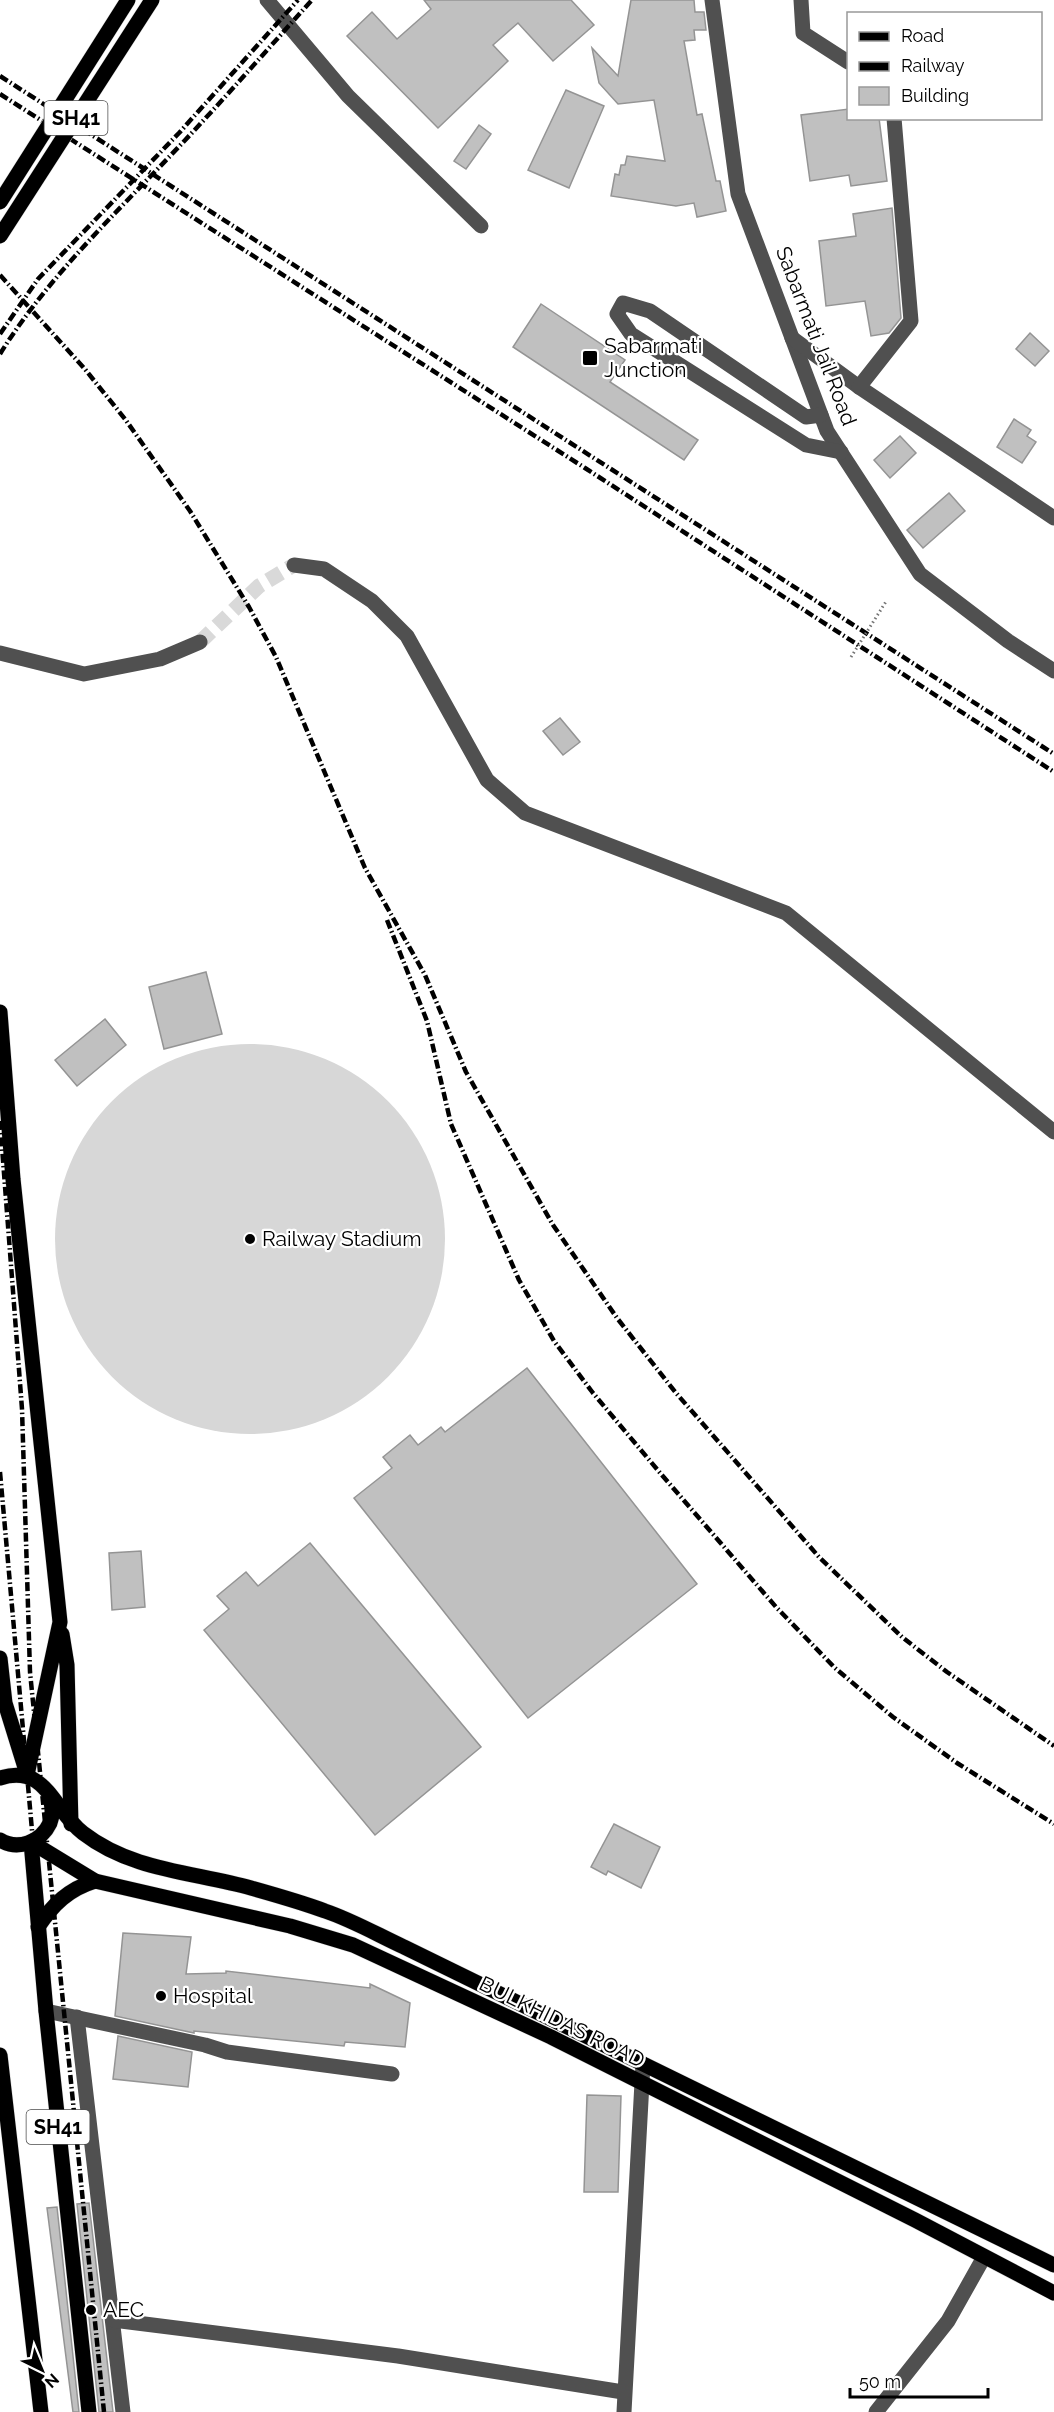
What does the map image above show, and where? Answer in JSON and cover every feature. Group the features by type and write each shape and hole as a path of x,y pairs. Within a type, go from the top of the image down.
{"main road":[{"name":"SH41","path":"0,202 128,0"},
{"name":"SH41","path":"0,236 152,0"},
{"path":"0,1012 13,1179 60,1622 67,1665 71,1824"},
{"path":"27,1775 60,1622"},
{"path":"0,1658 5,1703 27,1775"},
{"path":"0,1778 13,1774 27,1775 40,1782 71,1824 96,1843 151,1867 250,1887 327,1911 1054,2265"},
{"path":"0,1840 18,1845 31,1842 43,1834 50,1822 52,1808 49,1794"},
{"name":"SH41","path":"31,1842 46,2011 89,2412"},
{"name":"BULKHIDAS ROAD","path":"31,1842 95,1881 290,1926 353,1945 551,2037 1054,2294"},
{"path":"38,1927 49,1909 69,1892 95,1881"},
{"name":"SH41","path":"0,2055 41,2412"}],"street":[{"path":"267,0 348,96 481,226"},
{"name":"Sabarmati Jail Road","path":"712,0 738,194 827,431 920,574 1008,641 1054,671"},
{"path":"801,0 803,33 847,61"},
{"path":"859,387 911,321 894,120"},
{"path":"821,415 806,417 650,311 623,303 617,314 631,334 806,445 841,452"},
{"path":"792,338 859,387 1054,518"},
{"path":"294,565 324,569 372,601 407,636 488,780 525,813 786,913 1054,1132"},
{"path":"0,653 84,674 160,659 200,642"},
{"path":"46,2011 206,2045 227,2052 392,2074"},
{"path":"77,2017 123,2412"},
{"path":"624,2412 623,2392 643,2064"},
{"path":"876,2412 948,2321 984,2257"},
{"path":"112,2320 398,2356 623,2392"}],"path":[{"path":"851,657 887,600"}],"shaded area":[{"name":"Railway Stadium","path":"250,1044 288,1047 325,1059 359,1077 388,1101 412,1130 430,1164 442,1201 445,1239 442,1277 430,1314 412,1348 388,1377 359,1401 325,1419 288,1431 250,1434 212,1431 175,1419 141,1401 112,1377 88,1348 70,1314 58,1277 55,1239 58,1201 70,1164 88,1130 112,1101 141,1077 175,1059 212,1047"}],"building":[{"path":"424,0 571,0 594,25 553,61 518,23 493,45 508,61 438,128 347,36 372,12 397,39 431,9"},
{"path":"631,0 694,0 695,12 704,12 706,30 694,30 695,40 684,41 697,115 702,114 716,181 720,181 726,211 697,217 694,203 676,206 611,196 615,174 619,175 621,165 625,165 627,156 665,161 654,100 618,104 599,83 592,48 618,76"},
{"path":"566,90 604,106 569,188 528,170"},
{"path":"847,109 847,120 879,120 887,181 851,186 849,175 810,181 801,115"},
{"path":"479,125 491,134 466,169 454,161"},
{"path":"892,208 901,318 889,333 871,336 865,301 826,306 819,241 856,236 853,214"},
{"path":"541,304 625,360 610,382 698,440 684,460 513,347"},
{"path":"1030,333 1049,351 1035,366 1016,349"},
{"path":"1014,419 1031,430 1027,436 1036,442 1022,463 997,447"},
{"path":"900,436 916,453 890,478 874,460"},
{"path":"949,493 965,511 923,548 907,530"},
{"path":"560,718 580,742 563,755 543,731"},
{"path":"206,972 222,1034 164,1049 149,987"},
{"path":"105,1019 126,1045 77,1086 55,1060"},
{"path":"527,1368 697,1584 528,1718 354,1498 392,1468 383,1457 410,1435 418,1445 441,1427 445,1432"},
{"path":"310,1543 481,1747 375,1835 204,1630 229,1609 217,1596 246,1572 258,1586"},
{"path":"141,1551 145,1607 112,1610 109,1553"},
{"path":"614,1824 660,1847 641,1888 608,1871 606,1875 591,1867"},
{"path":"123,1933 191,1937 186,1974 226,1973 226,1971 370,1988 370,1984 410,2003 405,2047 345,2042 344,2046 194,2031 194,2033 115,2016"},
{"path":"118,2036 192,2052 188,2087 113,2079"},
{"path":"587,2095 621,2096 618,2192 584,2192"},
{"path":"89,2203 113,2412 99,2412 77,2204"},
{"path":"57,2207 79,2412 73,2412 47,2208"}],"tunnel":[{"path":"200,642 259,586 294,565"}],"railway":[{"path":"0,334 38,279 179,133 298,0"},
{"path":"0,354 58,275 312,0"},
{"path":"0,76 1054,754"},
{"path":"0,94 585,468 1054,772"},
{"path":"0,275 84,368 125,419 190,511 249,607 276,657 365,868 425,975 466,1072 553,1225 617,1318 676,1393 819,1557 902,1637 947,1672 1054,1746"},
{"path":"387,920 427,1021 451,1124 519,1280 554,1341 593,1393 661,1474 776,1607 835,1668 893,1717 957,1763 1054,1824"},
{"path":"0,1121 22,1409 30,1672 104,2412"},
{"path":"0,1472 60,2144 88,2412"}],"place":[{"name":"Sabarmati Junction","path":"590,358"},
{"name":"Railway Stadium","path":"250,1239"},
{"name":"Hospital","path":"161,1996"},
{"name":"AEC","path":"91,2310"}]}
